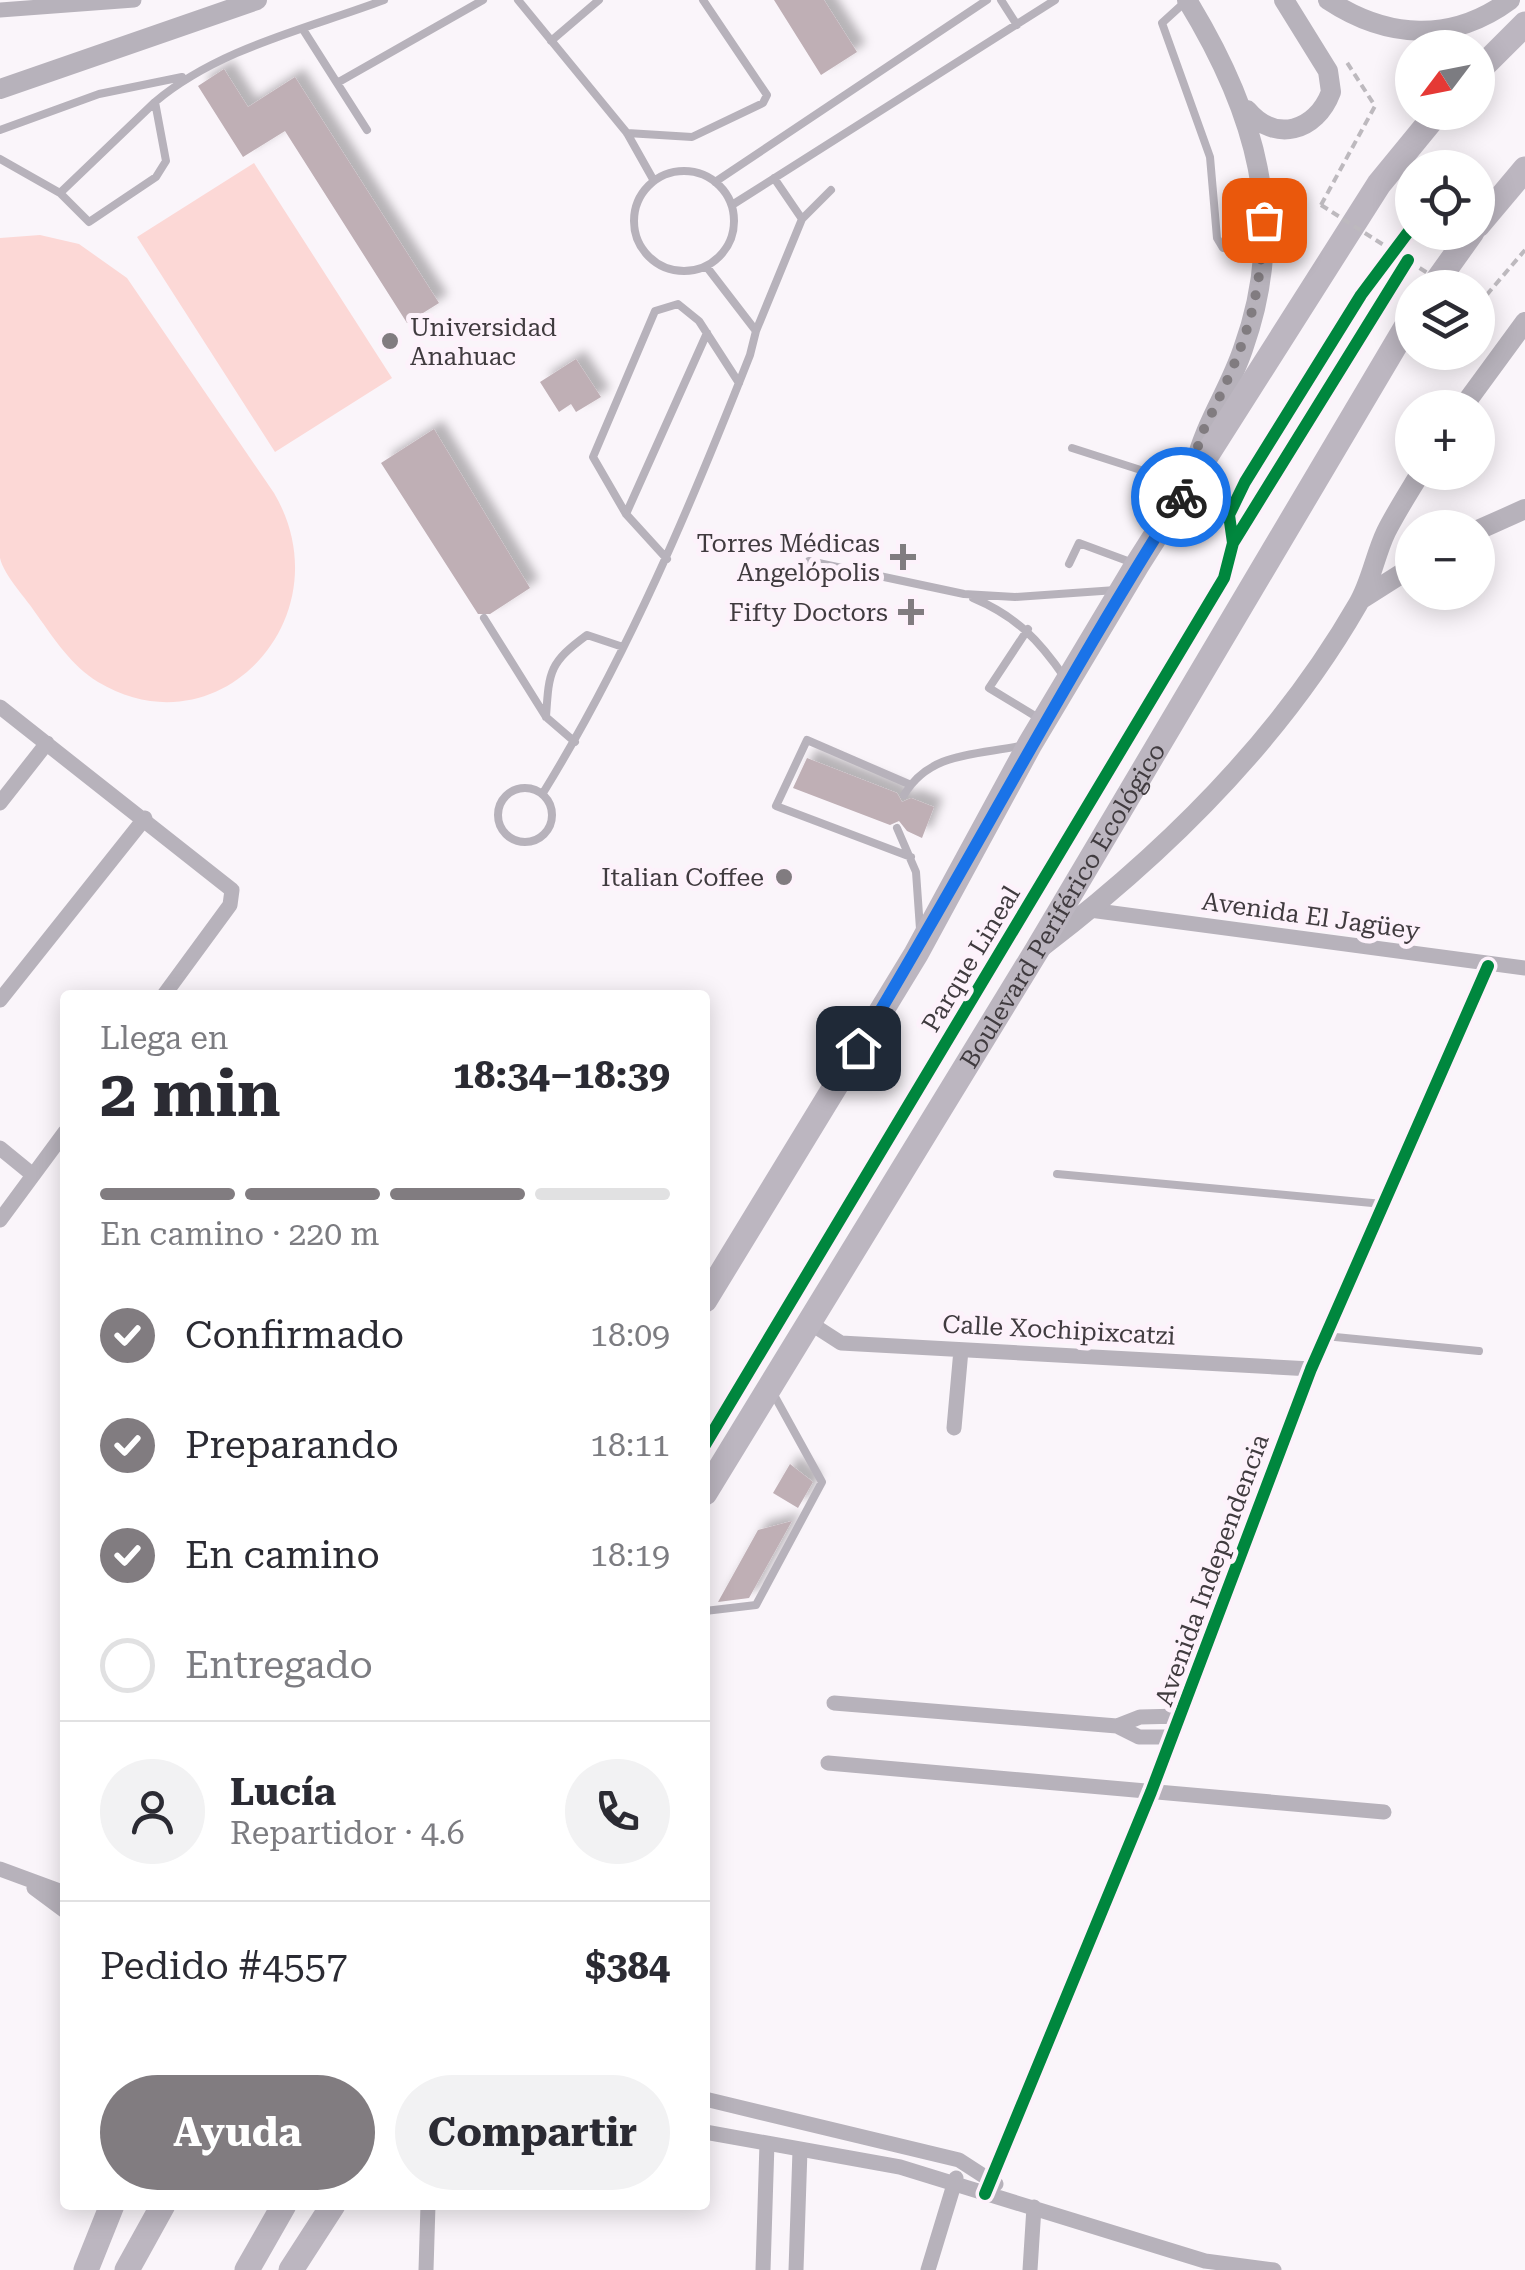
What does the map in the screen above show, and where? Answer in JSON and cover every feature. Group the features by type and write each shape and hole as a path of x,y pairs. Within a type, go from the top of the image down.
{"highway":[{"path":"1495,55 1525,24"},
{"path":"710,1292 916,954 1030,744 1137,565 1379,184 1423,130"},
{"path":"1495,205 1525,169"},
{"name":"Boulevard Periférico Ecológico","path":"710,1485 1037,950 1395,345"},
{"path":"86,2270 110,2210"},
{"path":"127,2270 160,2210"},
{"path":"246,2270 281,2210"},
{"path":"291,2270 330,2210"}],"street":[{"path":"0,10 134,0"},
{"path":"0,89 257,0"},
{"path":"1188,0 1243,104 1262,188 1262,252 1243,349 1204,428 1188,485"},
{"path":"1243,104 1271,129 1291,132 1316,116 1328,100 1328,72 1284,0"},
{"path":"1328,0 1384,26 1424,32 1457,28 1510,0"},
{"path":"1475,390 1525,322"},
{"path":"1037,950 1090,910 1224,785 1316,668 1360,600 1386,532 1410,490"},
{"path":"1495,522 1525,509"},
{"path":"1360,600 1395,578"},
{"path":"0,707 232,890 230,905 168,990"},
{"path":"0,803 48,743"},
{"path":"0,1000 145,818"},
{"name":"Avenida El Jagüey","path":"1090,910 1525,968"},
{"name":"Avenida Independencia","path":"988,2186 1152,1792 1311,1369 1488,966"},
{"path":"0,1220 60,1139"},
{"path":"0,1148 33,1175"},
{"name":"Calle Xochipixcatzi","path":"810,1323 841,1343 1311,1369"},
{"path":"954,1428 961,1350"},
{"path":"834,1703 1117,1726 1139,1738 1173,1737"},
{"path":"1117,1726 1140,1716 1182,1716"},
{"path":"828,1764 1384,1812"},
{"path":"0,1869 60,1892"},
{"path":"18,1877 60,1907"},
{"path":"710,2099 959,2160 988,2186 1014,2200 1204,2265 1274,2270"},
{"path":"710,2133 900,2167 954,2184 988,2186"},
{"path":"763,2270 767,2144"},
{"path":"796,2270 800,2150"},
{"path":"928,2270 959,2160"},
{"path":"1030,2270 1034,2207"},
{"path":"426,2270 428,2210"}],"lane":[{"path":"0,130 100,94 184,77 384,0"},
{"path":"337,82 482,0"},
{"path":"518,0 627,133 654,180"},
{"path":"552,41 599,0"},
{"path":"627,133 692,137 763,104 767,95 703,0"},
{"path":"716,182 987,0"},
{"path":"1001,0 1017,25"},
{"path":"732,206 1056,0"},
{"path":"1188,0 1162,23 1210,157 1217,238 1223,248 1262,252"},
{"path":"304,30 368,130"},
{"path":"60,194 184,77"},
{"path":"0,159 60,194 88,222 156,177 166,161 155,102"},
{"path":"685,170 716,182 732,206 730,240 706,266 674,270 646,253 638,239 636,207 654,180 685,170"},
{"path":"774,178 802,219"},
{"path":"543,793 575,742 667,560 802,219 831,190"},
{"path":"706,266 756,331"},
{"path":"667,560 626,514 594,456 655,311 678,304 692,313 739,383"},
{"path":"626,514 707,333"},
{"path":"1072,448 1188,485"},
{"path":"1069,564 1079,543 1137,565"},
{"path":"809,561 964,594 1015,597 1122,590"},
{"path":"964,594 1006,612 1028,629 1068,682"},
{"path":"484,618 546,716 575,742"},
{"path":"1028,629 989,688 1044,722"},
{"path":"546,716 549,674 558,656 587,635 622,647"},
{"path":"910,785 806,740 776,806 911,858"},
{"path":"904,795 910,785 940,761 1030,744"},
{"path":"530,788 543,793 552,812 550,829 536,841 519,843 504,834 496,819 500,802 512,790 530,788"},
{"path":"897,828 911,858 922,907 916,954"},
{"path":"1057,1174 1383,1204"},
{"path":"1326,1336 1479,1351"},
{"path":"710,1610 756,1605 822,1482 770,1387"}],"path":[{"path":"1322,205 1423,270"},
{"path":"1382,268 1395,250"},
{"path":"1495,285 1525,250"},
{"path":"1402,270 1408,260"}],"shaded area":[{"path":"254,163 392,378 275,452 137,237"},
{"path":"40,235 79,244 127,278 274,493 292,539 294,584 282,626 259,661 226,686 187,700 144,700 98,682 64,652 2,565 0,238"}],"building":[{"path":"774,0 824,0 857,52 821,75"},
{"path":"224,69 248,107 295,77 439,303 407,323 285,131 243,157 198,86"},
{"path":"576,359 601,397 576,412 571,404 559,412 540,382"},
{"path":"434,429 530,588 490,614 478,614 381,463"},
{"path":"807,758 897,793 902,802 911,798 934,807 922,838 907,831 899,821 890,825 793,788"},
{"path":"790,1464 813,1482 798,1508 773,1493"},
{"path":"792,1521 749,1598 718,1602 758,1530"}],"cycle path":[{"name":"Parque Lineal","path":"710,1437 1224,578 1233,543 1229,515 1245,482 1361,295 1395,250"},
{"path":"1233,543 1408,260"},
{"path":"985,2194 1151,1792 1311,1369 1488,966"}],"way so far":[{"path":"1181,497 1191,480 1204,428 1243,349 1259,284 1264,220"}],"place":[{"name":"Universidad Anahuac","path":"390,341"},
{"name":"Torres Médicas Angelópolis","path":"903,557"},
{"name":"Fifty Doctors","path":"911,612"},
{"name":"Italian Coffee","path":"784,877"}],"route":[{"path":"858,1048 916,954 1030,744 1181,497"}]}
